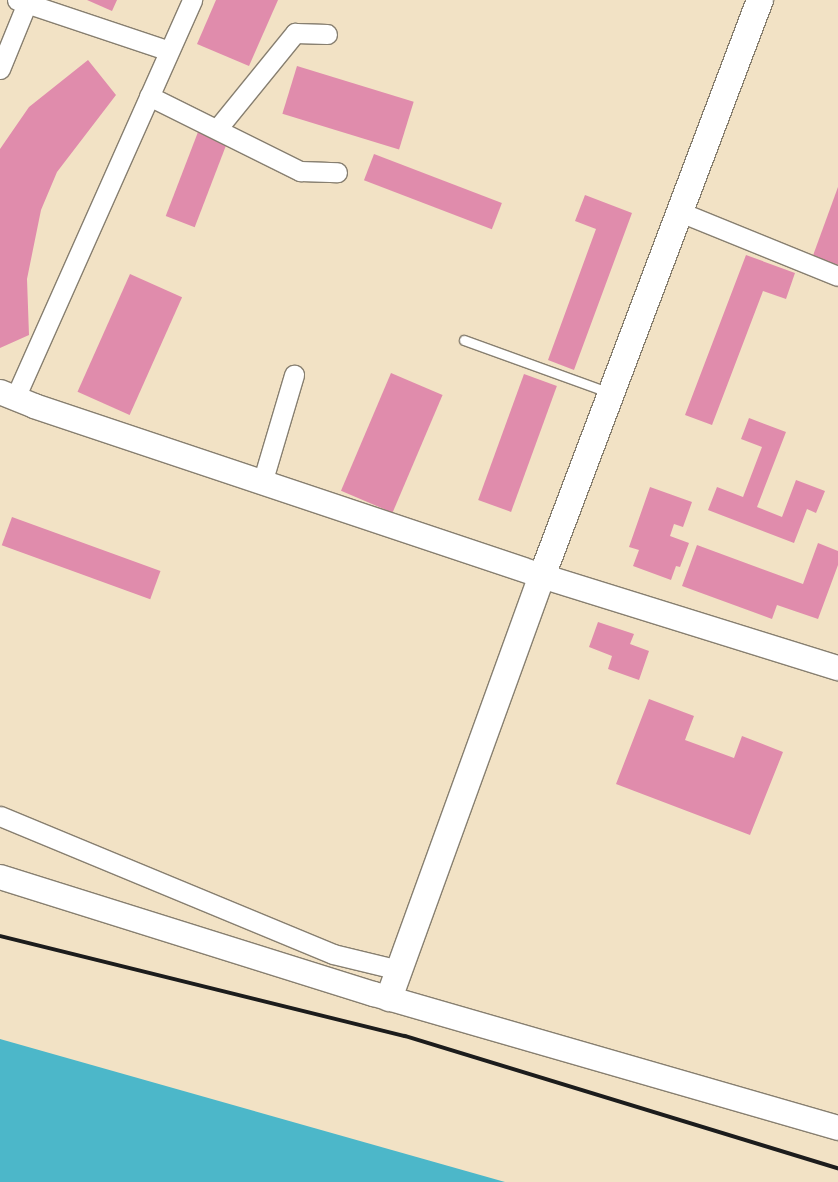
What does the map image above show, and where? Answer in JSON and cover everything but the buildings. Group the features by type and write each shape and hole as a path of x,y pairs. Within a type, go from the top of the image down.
{"main road":[{"path":"388,998 542,576 760,0"}],"street":[{"path":"192,0 149,96 8,395 262,483 542,576 838,668"},
{"path":"0,69 22,2 169,51"},
{"path":"217,130 295,33 327,34"},
{"path":"149,96 300,171 337,172"},
{"path":"680,212 838,276"},
{"path":"262,483 294,375"},
{"path":"0,816 334,954 399,970"},
{"path":"0,877 388,998 838,1128"}],"lane":[{"path":"464,340 611,393"}],"water":[{"path":"0,1039 505,1182 0,1182"}],"railway":[{"path":"0,936 405,1036 838,1168"}]}
